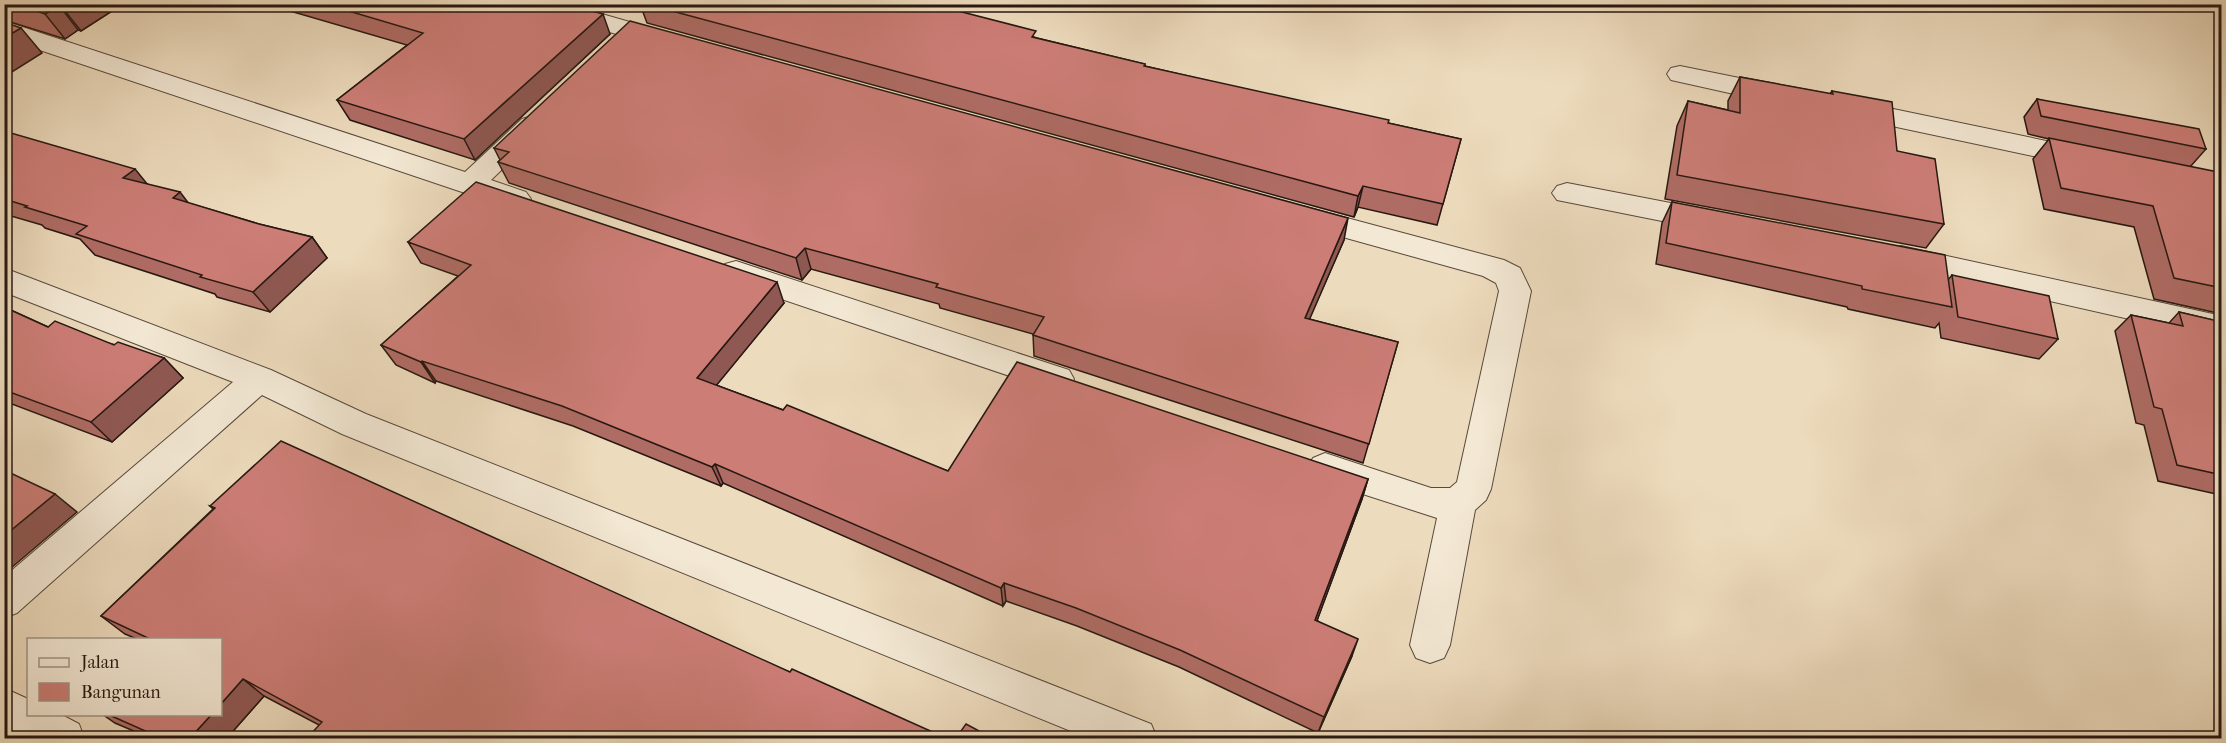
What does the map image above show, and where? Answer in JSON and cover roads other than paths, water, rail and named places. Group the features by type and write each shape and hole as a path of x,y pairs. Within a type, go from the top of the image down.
{"street":[{"path":"537,4 623,39 689,47"},
{"path":"4,29 537,206"},
{"path":"1680,74 2106,162"},
{"path":"469,184 546,111"},
{"path":"1567,193 1743,227"},
{"path":"1275,208 1493,268 1509,276 1515,291 1473,489 1458,503 1430,645"},
{"path":"1872,252 2222,328"},
{"path":"707,262 1080,387"},
{"path":"4,279 259,379 365,428 1136,738"},
{"path":"4,601 259,379"},
{"path":"1296,458 1431,503 1458,503"},
{"path":"4,706 64,738"}]}
